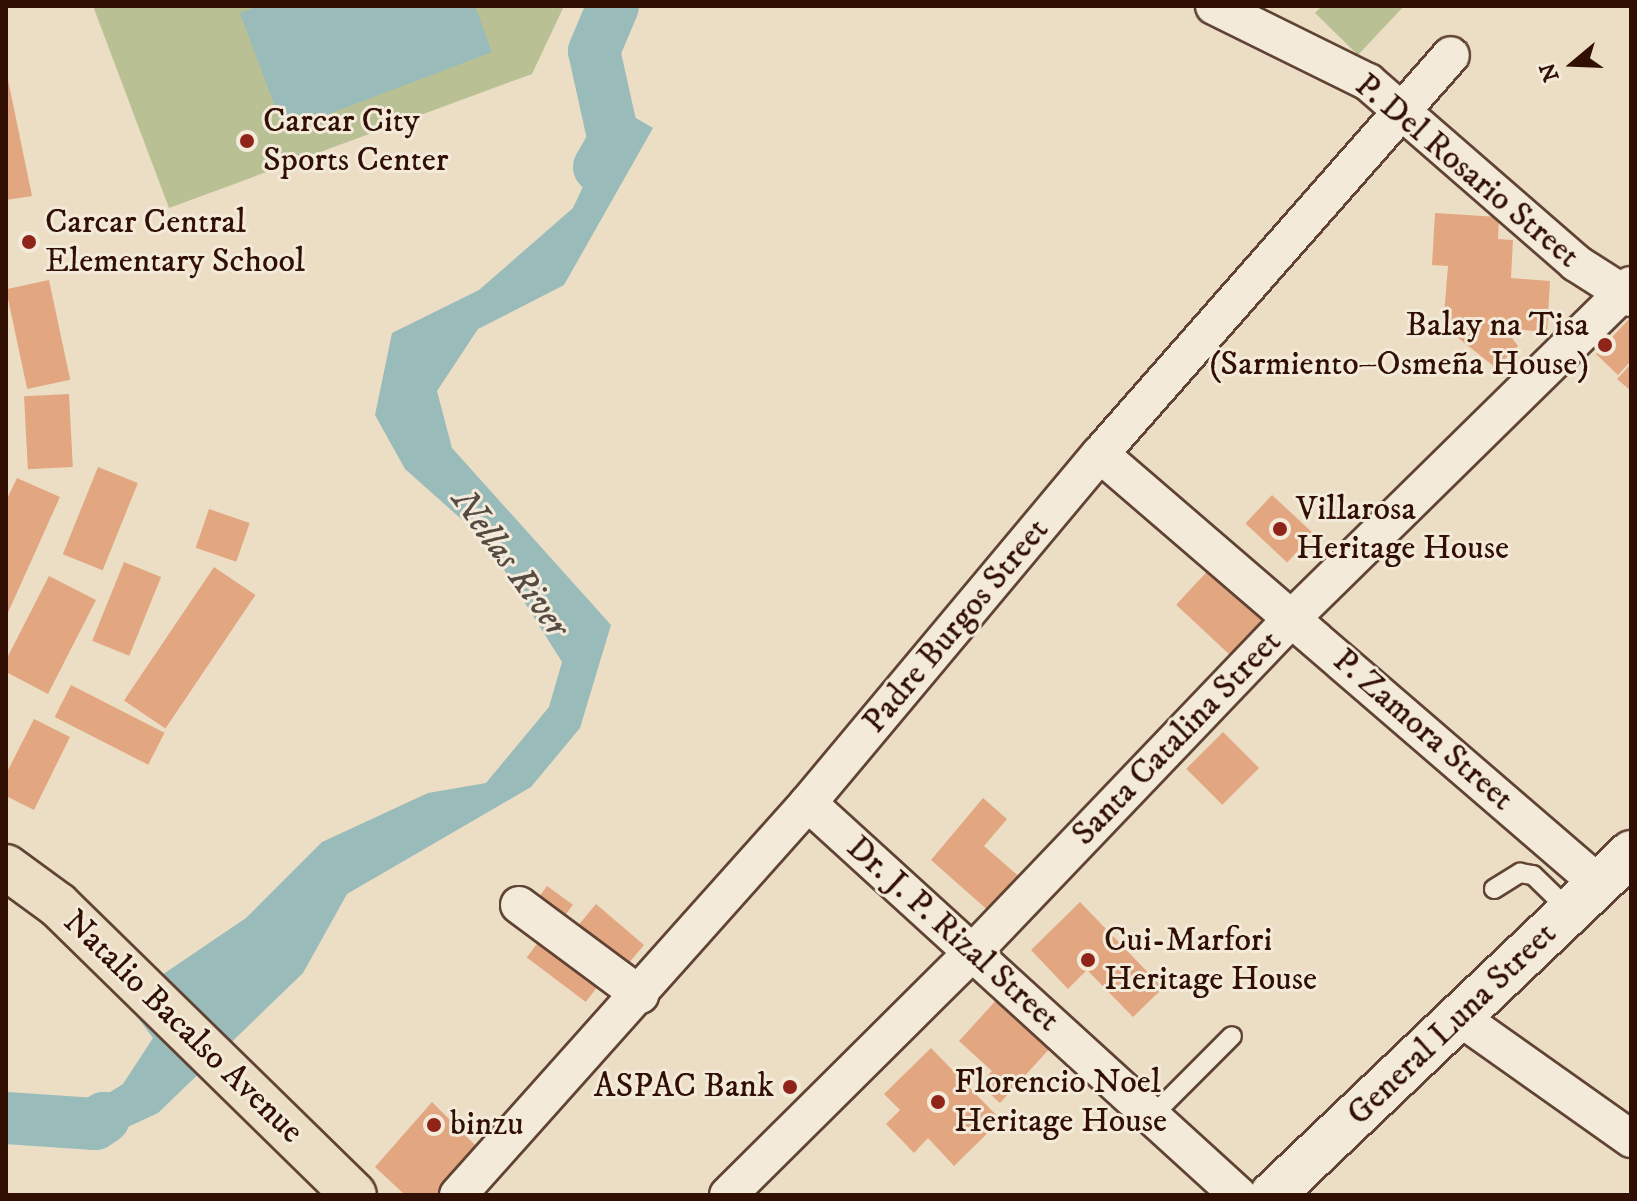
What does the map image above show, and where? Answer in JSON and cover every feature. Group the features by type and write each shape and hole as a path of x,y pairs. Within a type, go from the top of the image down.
{"highway":[{"name":"Natalio Bacalso Avenue","path":"6,867 58,905 354,1195"}],"street":[{"name":"P. Del Rosario Street","path":"1214,6 1368,82 1576,263 1629,291"},
{"name":"Padre Burgos Street","path":"458,1195 640,995 808,803 1100,454 1401,108 1451,55"},
{"name":"Santa Catalina Street","path":"728,1195 974,951 1292,618 1629,291"},
{"name":"P. Zamora Street","path":"1100,454 1292,618 1584,897"},
{"name":"Dr. J. P. Rizal Street","path":"808,803 1154,1114 1238,1195"},
{"name":"General Luna Street","path":"1272,1195 1631,853"},
{"path":"519,905 640,995"},
{"path":"1459,1017 1631,1139"}],"lane":[{"path":"1494,889 1520,873 1533,875 1584,897"},
{"path":"1154,1114 1232,1036"}],"green space":[{"name":"Carcar City Sports Center","path":"93,6 564,6 532,74 169,208"},
{"path":"1322,6 1404,6 1358,55 1315,13"}],"water":[{"path":"258,6 475,6 492,52 284,131 240,13"},
{"path":"584,88 653,128 564,285 478,329 437,391 452,448 611,625 580,728 531,787 347,894 303,973 158,1113 82,1148 37,1142 30,1095 75,1114 123,1084 153,1038 125,1000 246,918 322,842 428,793 486,783 549,707 562,662 486,541 405,469 375,415 392,333 479,290 573,208 601,148"}],"building":[{"path":"6,70 32,196 6,200"},
{"path":"1435,213 1499,217 1498,239 1513,240 1511,278 1550,281 1547,333 1504,327 1518,346 1496,368 1443,326 1448,266 1432,265"},
{"path":"49,280 70,380 27,389 6,289"},
{"path":"1631,317 1631,361 1618,375 1596,354"},
{"path":"1631,364 1631,391 1617,379"},
{"path":"69,394 73,467 28,469 24,396"},
{"path":"98,467 138,483 103,570 63,554"},
{"path":"17,478 60,497 6,617 6,501"},
{"name":"Villarosa Heritage House","path":"1272,495 1314,534 1287,562 1245,524"},
{"path":"209,509 250,523 236,562 196,548"},
{"path":"124,562 161,577 129,656 92,641"},
{"path":"1215,563 1269,613 1230,655 1176,605"},
{"path":"214,567 255,595 165,728 124,700"},
{"path":"49,576 96,600 48,694 6,672 6,660"},
{"path":"71,685 165,733 148,765 55,717"},
{"path":"34,719 70,737 34,810 6,796 6,774"},
{"path":"1223,732 1259,768 1222,805 1186,769"},
{"path":"983,798 1007,819 984,846 1021,878 991,913 931,860"},
{"path":"547,886 573,905 558,925 532,906"},
{"name":"Cui-Marfori Heritage House","path":"1080,902 1163,988 1133,1017 1087,970 1068,989 1031,950"},
{"path":"596,904 644,945 623,970 571,934"},
{"path":"549,928 608,973 586,1002 527,958"},
{"path":"999,997 1052,1046 1000,1103 979,1084 992,1071 959,1041"},
{"name":"Florencio Noel Heritage House","path":"931,1048 1001,1120 954,1166 928,1138 914,1153 886,1124 900,1110 884,1094"},
{"name":"binzu","path":"432,1102 479,1149 438,1195 405,1195 375,1167"}],"waterway":[{"name":"Nellas River","path":"599,167 614,141 594,51 613,6"},
{"name":"Nellas River","path":"6,1118 95,1124 104,1118"}],"place":[{"name":"Carcar City Sports Center","path":"247,141"},
{"name":"Carcar Central Elementary School","path":"29,242"},
{"name":"Balay na Tisa (Sarmiento–Osmeña House)","path":"1605,345"},
{"name":"Villarosa Heritage House","path":"1280,529"},
{"name":"Cui-Marfori Heritage House","path":"1088,960"},
{"name":"ASPAC Bank","path":"790,1087"},
{"name":"Florencio Noel Heritage House","path":"938,1102"},
{"name":"binzu","path":"434,1125"}]}
